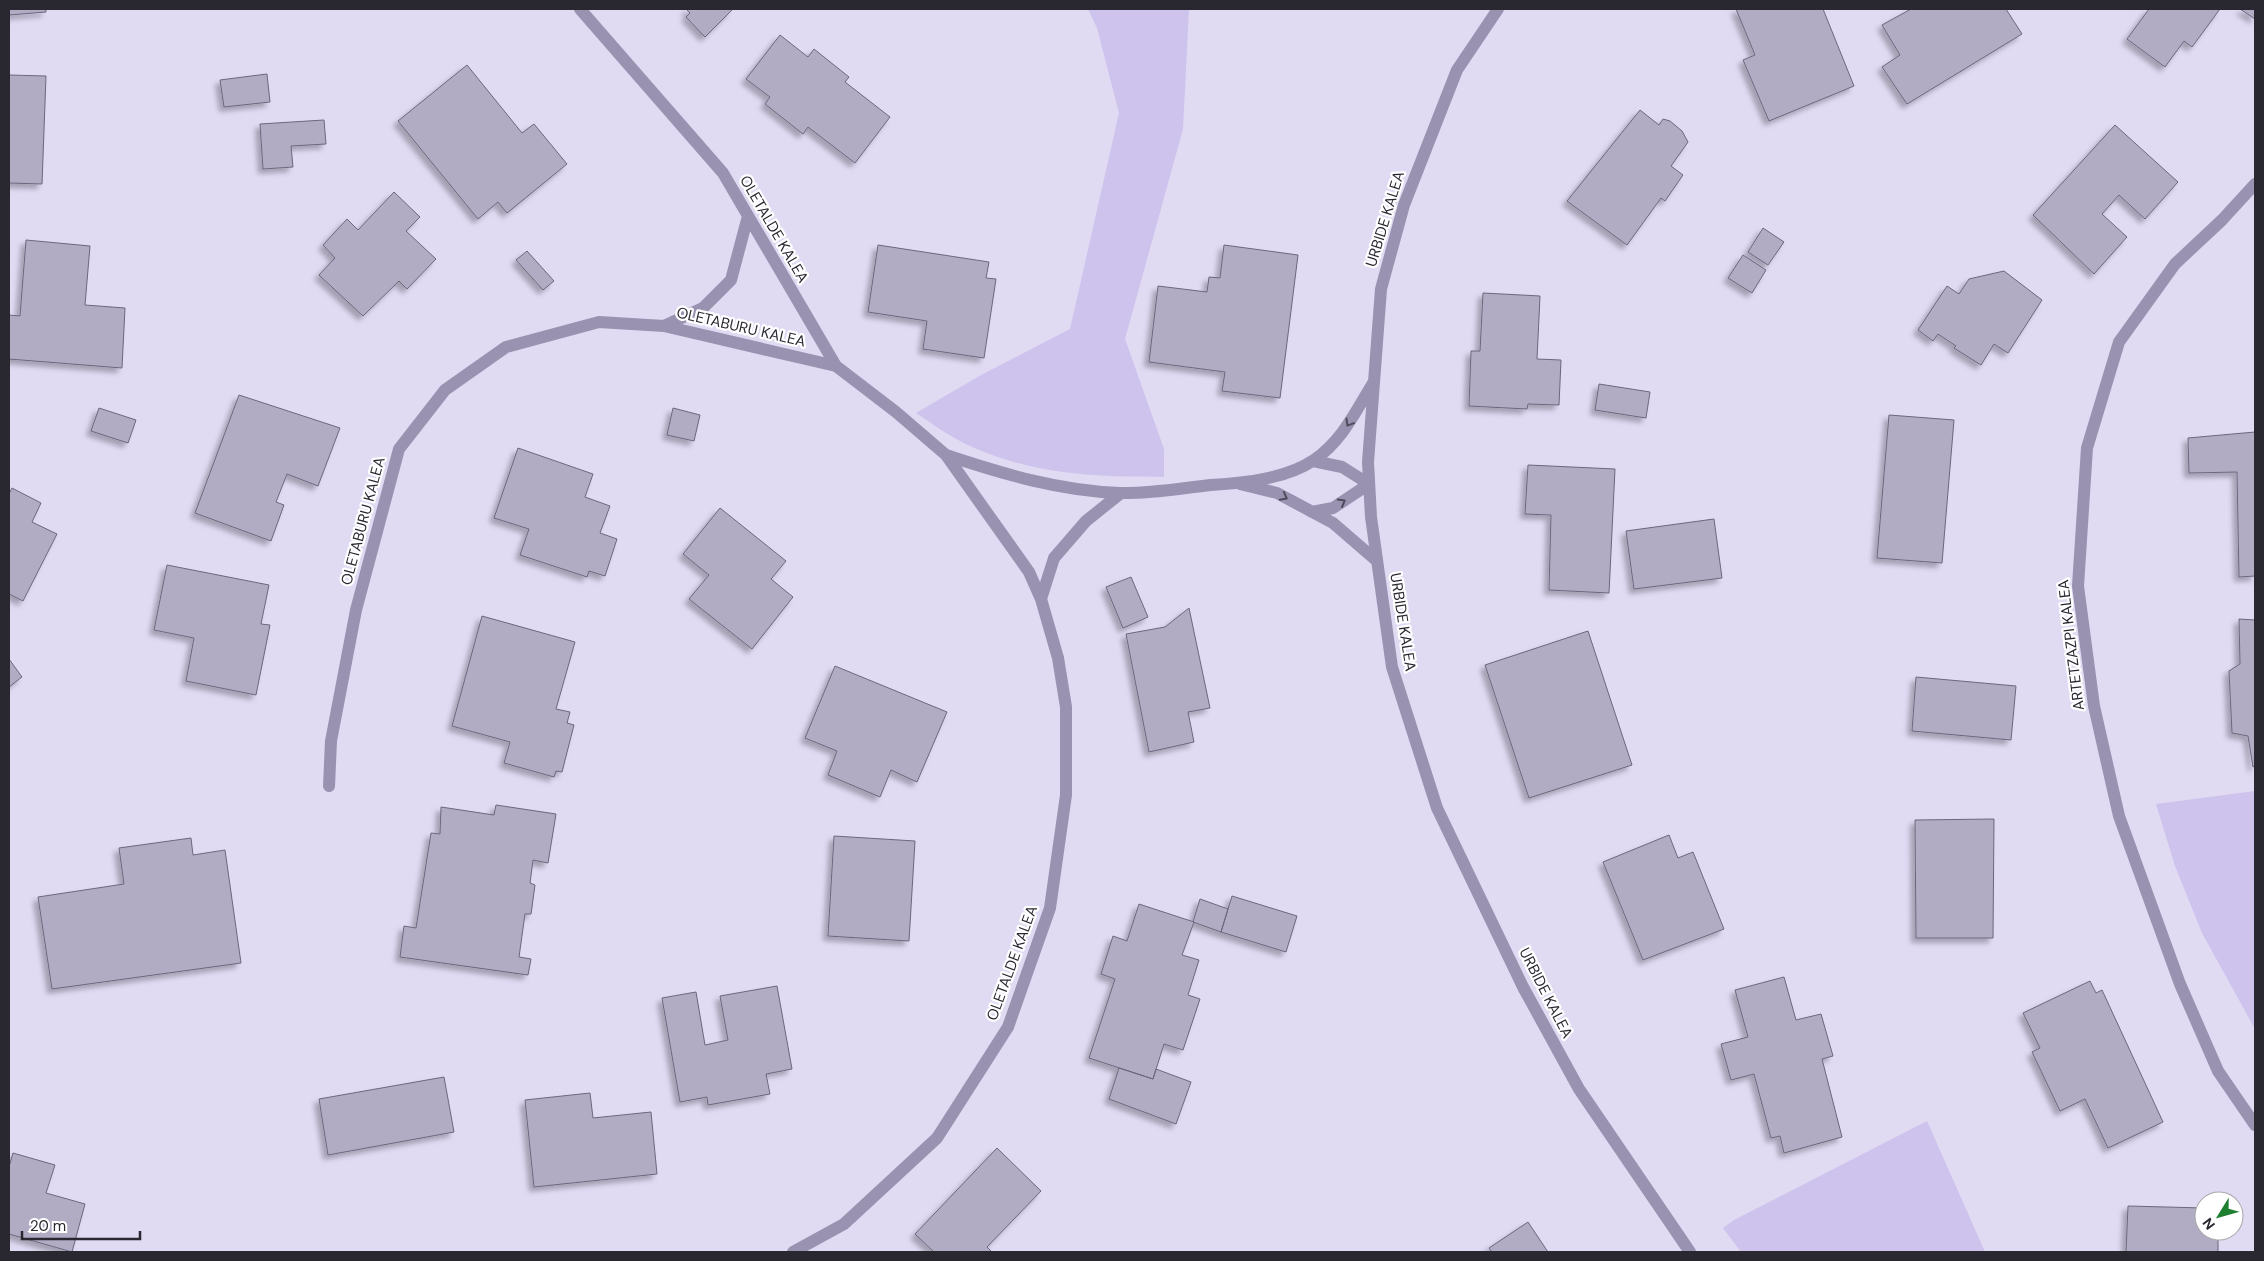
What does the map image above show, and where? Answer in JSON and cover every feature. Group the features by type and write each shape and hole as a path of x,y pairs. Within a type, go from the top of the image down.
{"street":[{"name":"OLETALDE KALEA","path":"580,9 723,172 836,366 896,412 946,455 1029,572 1041,599 1058,658 1066,707 1066,795 1050,908 1008,1027 937,1138 844,1224 793,1252"},
{"name":"URBIDE KALEA","path":"1498,9 1457,70 1404,205 1381,289 1368,462 1377,560 1392,667 1438,808 1524,987 1579,1090 1690,1252"},
{"name":"ARTETZAZPI KALEA","path":"2255,184 2222,220 2175,264 2119,342 2087,448 2078,586 2094,706 2120,816 2180,984 2218,1070 2255,1125"},
{"path":"664,326 703,308 731,280 748,216"},
{"name":"OLETABURU KALEA","path":"328,786 330,741 356,610 399,449 446,390 506,347 599,322 664,326 836,366"},
{"path":"1237,483 1290,472 1313,461 1338,440 1374,381"},
{"name":"OLETALDE KALEA","path":"946,455 1010,476 1062,486 1121,493 1237,483"},
{"path":"1312,512 1333,508 1369,484 1342,468 1313,461"},
{"path":"1237,483 1277,494 1333,523 1377,560"},
{"path":"1041,599 1054,558 1086,521 1121,493"}],"shaded area":[{"path":"1088,9 1189,9 1183,129 1125,339 1164,449 1164,477 1090,475 1019,464 972,447 916,413 981,375 1070,329 1119,113 1097,28"},
{"path":"2255,791 2255,1029 2202,933 2175,866 2156,804"},
{"path":"1927,1121 1985,1252 1741,1252 1723,1228 1734,1220"}],"building":[{"path":"9,9 46,9 46,12 9,15"},
{"path":"686,9 733,9 705,37 686,17 690,13"},
{"path":"1736,9 1823,9 1854,86 1769,121 1743,60 1755,55"},
{"path":"1911,9 2006,9 2022,34 1907,104 1882,67 1900,55 1882,25"},
{"path":"2149,9 2220,9 2192,47 2184,41 2165,67 2127,39"},
{"path":"2240,9 2255,9 2255,19"},
{"path":"780,35 808,57 814,49 849,77 845,82 890,117 855,163 808,127 803,134 765,104 770,97 746,79"},
{"path":"467,65 522,133 534,124 567,164 507,213 498,202 478,219 398,121"},
{"path":"267,74 270,102 224,107 220,80"},
{"path":"9,75 46,76 42,184 9,183"},
{"path":"1640,110 1659,125 1663,119 1670,121 1682,131 1688,142 1671,166 1683,175 1665,201 1661,198 1627,245 1567,201"},
{"path":"324,120 326,144 291,146 293,167 263,169 260,124"},
{"path":"2115,125 2178,182 2145,219 2119,195 2102,214 2127,237 2094,274 2033,215"},
{"path":"394,192 420,217 406,231 436,259 407,289 399,281 363,316 319,275 335,258 323,245 347,219 358,230"},
{"path":"1763,228 1784,242 1768,265 1748,252"},
{"path":"26,240 90,246 85,305 125,308 122,368 9,359 9,315 20,316"},
{"path":"878,245 989,262 986,278 996,279 984,358 923,349 927,321 868,312"},
{"path":"1224,245 1298,255 1280,398 1222,391 1225,372 1149,362 1158,286 1207,292 1209,277 1220,278"},
{"path":"527,251 554,281 543,290 516,260"},
{"path":"1743,255 1766,270 1752,293 1728,278"},
{"path":"2004,271 2042,300 2008,353 1994,344 1981,365 1954,348 1956,346 1938,334 1933,341 1918,330 1947,286 1959,294 1969,279"},
{"path":"1483,293 1540,296 1537,359 1561,360 1559,405 1528,404 1527,409 1469,406 1471,351 1480,351"},
{"path":"1599,384 1650,392 1646,418 1595,410"},
{"path":"239,395 340,428 318,486 287,474 276,502 284,505 271,541 195,513"},
{"path":"99,408 136,420 128,443 91,431"},
{"path":"673,408 700,415 694,441 667,435"},
{"path":"1889,415 1954,420 1942,563 1877,558"},
{"path":"2255,432 2255,576 2239,577 2237,472 2189,473 2188,438"},
{"path":"518,448 593,474 585,497 610,506 600,533 617,539 605,576 589,571 587,577 520,555 529,529 494,518"},
{"path":"1528,465 1615,469 1609,593 1549,590 1551,515 1525,514"},
{"path":"12,488 41,503 32,522 57,534 23,601 9,594 9,494"},
{"path":"720,508 786,561 771,579 793,597 752,649 689,599 709,575 683,554"},
{"path":"1714,519 1722,578 1634,589 1626,531"},
{"path":"167,565 269,585 261,624 270,625 256,695 186,681 194,638 154,630"},
{"path":"1131,577 1148,617 1123,628 1106,587"},
{"path":"1189,608 1210,708 1188,712 1194,742 1149,752 1126,634 1165,627"},
{"path":"482,616 575,642 556,709 570,712 567,723 574,725 562,772 556,771 554,777 504,763 510,742 452,726"},
{"path":"2239,619 2255,620 2255,766 2253,767 2248,736 2232,733 2229,671 2240,664"},
{"path":"1588,631 1632,765 1529,798 1485,665"},
{"path":"9,659 22,677 9,687"},
{"path":"835,666 947,712 917,782 891,770 880,797 828,775 837,751 805,738"},
{"path":"1916,677 2016,686 2011,740 1912,731"},
{"path":"496,805 556,814 548,863 533,860 530,883 535,885 531,914 525,914 519,957 531,959 528,975 400,957 404,926 416,928 431,833 440,834 441,807 494,815"},
{"path":"1994,819 1993,938 1916,938 1915,820"},
{"path":"1669,835 1678,858 1693,852 1724,929 1643,960 1603,862"},
{"path":"834,836 915,841 909,941 828,936"},
{"path":"191,838 193,855 225,850 241,963 52,989 38,897 124,884 119,848"},
{"path":"1232,896 1297,916 1286,952 1221,932"},
{"path":"1200,899 1228,909 1221,932 1193,922"},
{"path":"1139,904 1194,922 1182,955 1199,960 1188,995 1200,999 1183,1050 1164,1044 1153,1079 1089,1058 1115,979 1101,974 1113,936 1127,941"},
{"path":"1784,977 1796,1020 1821,1014 1833,1056 1822,1059 1842,1137 1784,1153 1780,1136 1771,1138 1754,1074 1731,1080 1721,1044 1748,1037 1735,990"},
{"path":"2090,981 2096,993 2102,990 2163,1122 2108,1148 2085,1099 2060,1111 2032,1052 2040,1048 2023,1013"},
{"path":"777,986 792,1069 766,1074 770,1094 708,1105 707,1097 680,1102 662,998 696,992 705,1045 728,1040 720,996"},
{"path":"1119,1068 1153,1079 1156,1069 1191,1082 1176,1124 1109,1099"},
{"path":"444,1077 454,1132 328,1155 319,1099"},
{"path":"590,1093 593,1118 651,1112 657,1174 534,1187 525,1100"},
{"path":"997,1148 1041,1191 987,1247 992,1252 934,1252 915,1234"},
{"path":"13,1153 55,1165 46,1193 85,1204 72,1252 9,1234 9,1167"},
{"path":"2128,1206 2194,1208 2194,1241 2218,1241 2218,1252 2126,1252"},
{"path":"1528,1222 1548,1252 1492,1252 1489,1248"}]}
